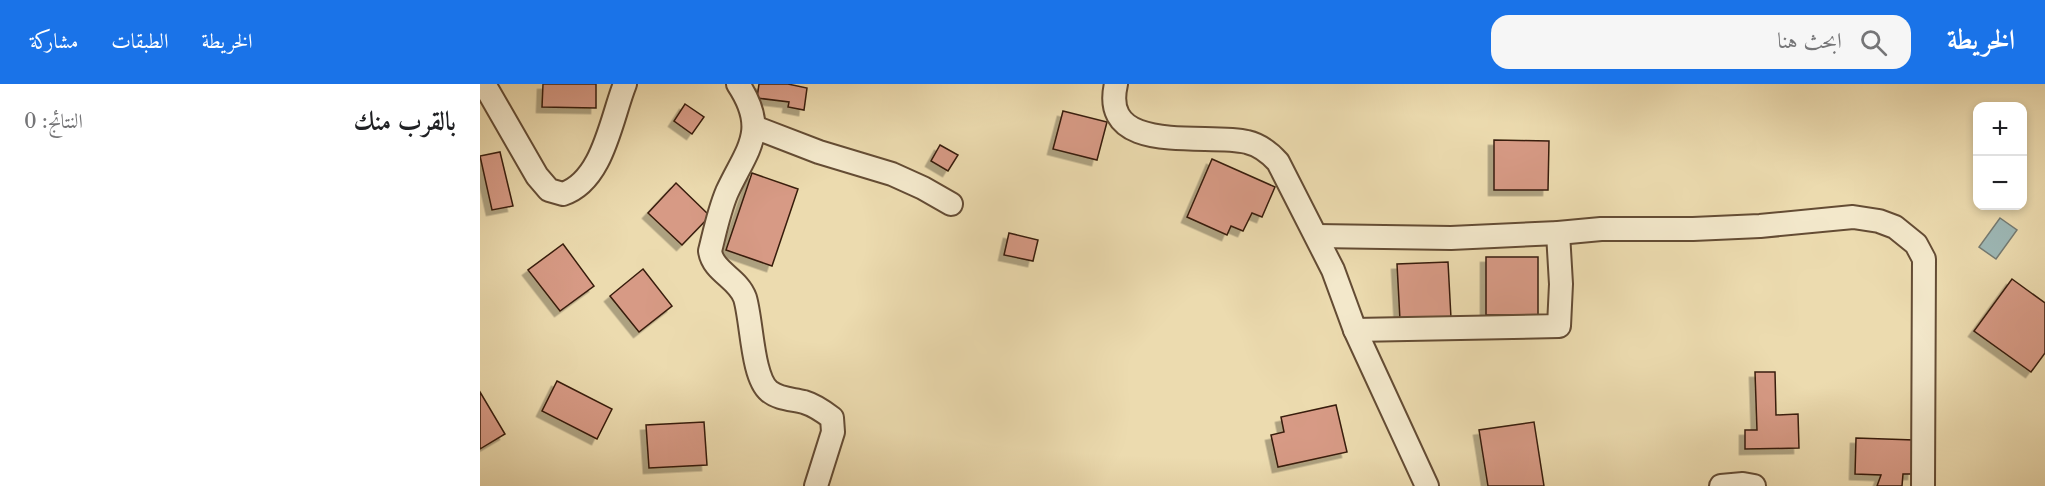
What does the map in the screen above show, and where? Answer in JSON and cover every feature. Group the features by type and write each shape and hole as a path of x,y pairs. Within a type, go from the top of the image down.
{"street":[{"path":"484,84 537,176 549,190 563,194 586,178 597,161 625,84"},
{"path":"738,84 751,111 754,127 749,151 720,210 710,251 716,266 737,285 744,295 758,373 765,387 775,395 817,408 831,418 833,432 816,486"},
{"path":"1116,84 1113,100 1118,117 1124,124 1158,136 1246,142 1264,149 1281,167 1333,270 1355,330 1427,486"},
{"path":"754,127 819,152 892,174 951,204"},
{"path":"1317,236 1450,238 1601,230 1760,226 1853,217 1879,221 1895,227 1916,244 1922,253 1925,271 1923,486"},
{"path":"1355,330 1559,326 1561,284 1558,233"},
{"path":"1721,486 1743,484 1754,486"}],"water":[{"path":"2000,218 2017,230 1996,259 1979,247"}],"building":[{"path":"543,84 596,84 596,108 542,107"},
{"path":"759,84 788,84 807,88 804,110 788,107 789,102 757,98"},
{"path":"685,104 704,117 692,134 674,121"},
{"path":"1063,111 1107,122 1097,160 1053,149"},
{"path":"1494,140 1549,141 1548,190 1494,190"},
{"path":"940,145 958,155 948,171 931,161"},
{"path":"500,152 513,206 492,210 480,156"},
{"path":"1212,159 1275,187 1262,217 1252,213 1243,231 1231,226 1227,235 1187,217"},
{"path":"752,173 798,189 772,266 726,250"},
{"path":"676,183 710,216 682,245 648,213"},
{"path":"1009,233 1038,240 1033,261 1004,255"},
{"path":"563,244 594,286 560,311 528,270"},
{"path":"1486,257 1538,257 1538,315 1486,315"},
{"path":"1448,262 1451,318 1400,320 1397,264"},
{"path":"643,269 672,306 639,332 610,296"},
{"path":"2012,279 2045,303 2045,353 2031,372 1974,331"},
{"path":"1755,372 1775,372 1776,415 1798,414 1799,448 1745,449 1745,430 1757,430"},
{"path":"557,381 612,409 597,439 542,411"},
{"path":"480,392 505,434 480,449"},
{"path":"1336,405 1347,452 1278,467 1271,435 1284,432 1281,417"},
{"path":"704,422 707,465 649,468 646,425"},
{"path":"1534,422 1544,486 1488,486 1479,430"},
{"path":"1856,438 1914,440 1913,474 1903,474 1902,486 1877,486 1881,475 1855,474"}]}
